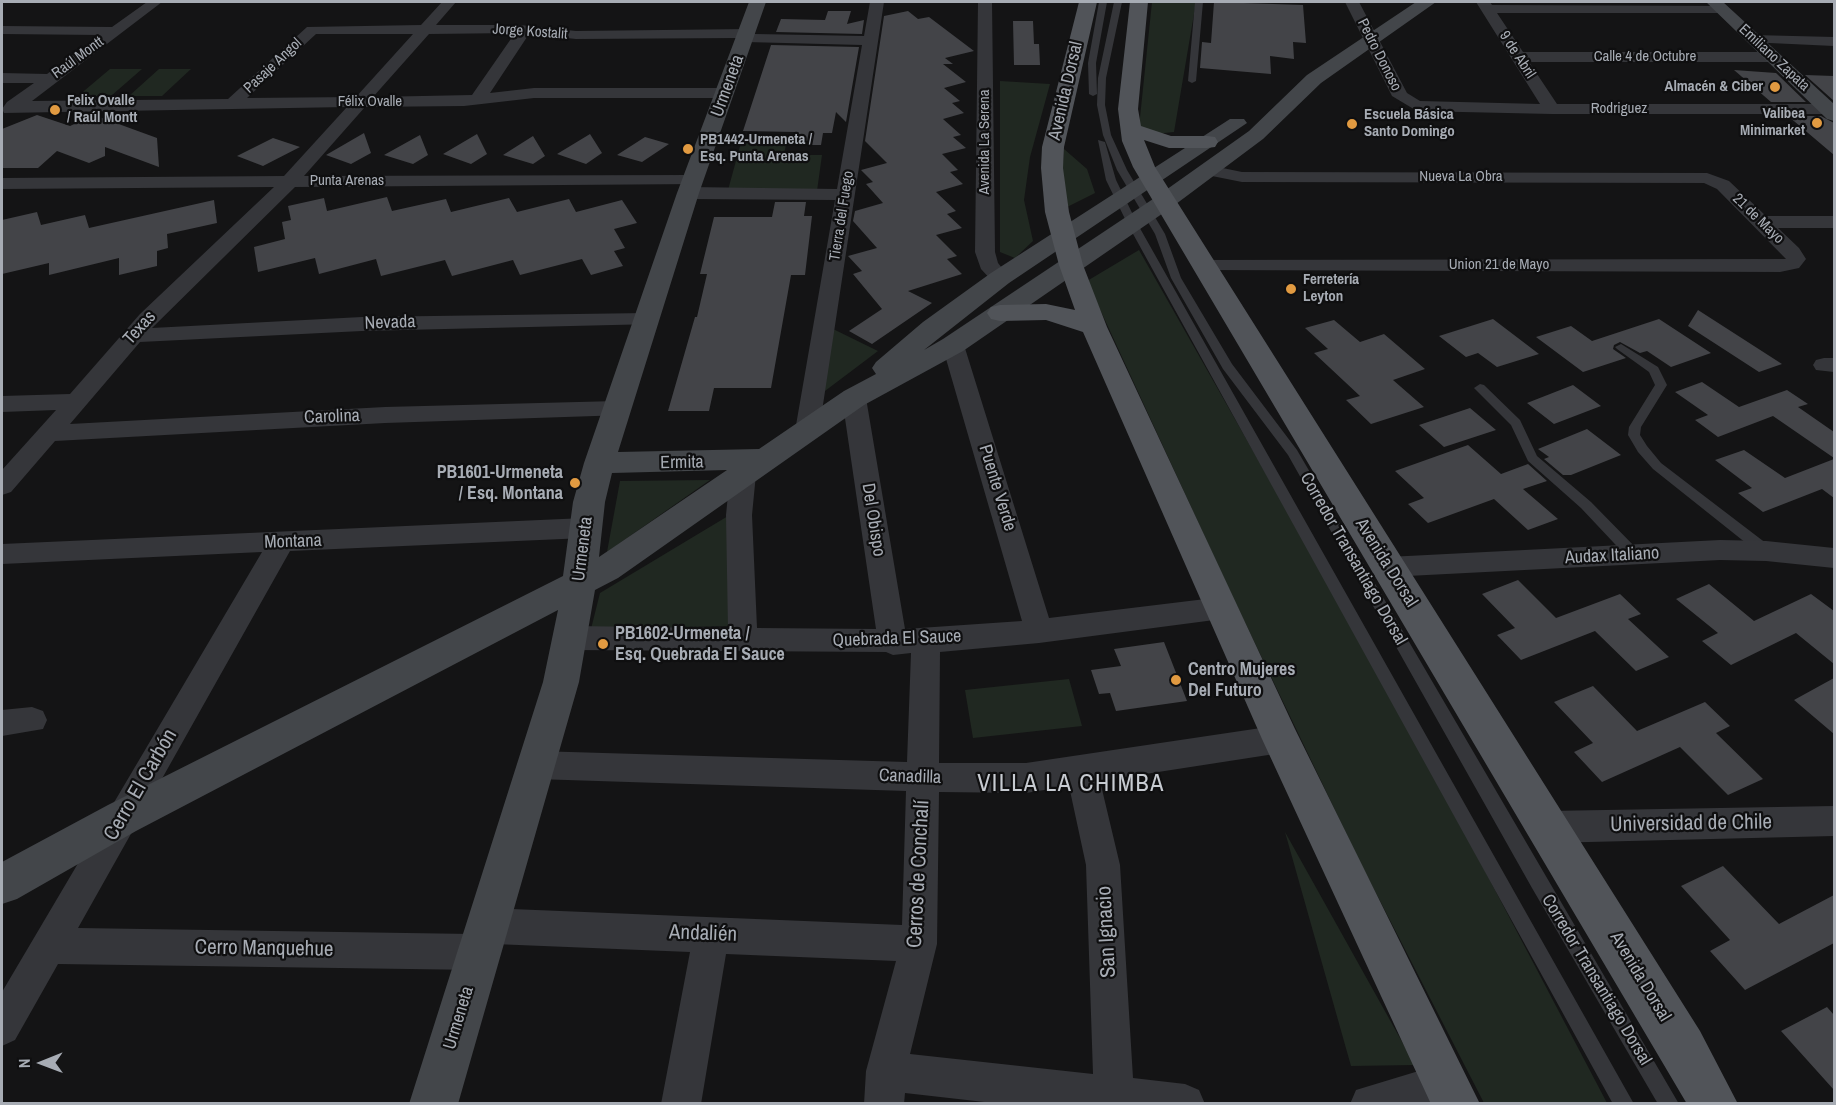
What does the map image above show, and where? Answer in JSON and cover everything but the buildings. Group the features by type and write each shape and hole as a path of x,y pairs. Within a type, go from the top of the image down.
{"main road":[{"name":"Urmeneta","path":"434,1104 561,682 579,584 585,528 599,463 691,186 747,36 757,2"},
{"name":"Avenida Dorsal","path":"1088,2 1053,147 1053,190 1067,250 1094,327 1281,739 1451,1093"},
{"name":"Avenida Dorsal","path":"1139,2 1128,97 1130,129 1141,201 1202,264 1548,827 1714,1104"},
{"path":"2,884 122,818 579,584 636,549 855,398 953,345 1000,313 1067,250 1141,201 1207,142 1269,102 1314,79 1427,2"},
{"name":"Emiliano Zapata","path":"1719,6 1831,112"},
{"path":"1141,201 1208,170 1256,135 1314,79"},
{"path":"1130,129 1169,142 1207,142"},
{"path":"855,398 911,345 1000,278 1067,250"},
{"path":"1000,313 1046,312 1071,317 1094,327"},
{"name":"Ermita","path":"599,463 754,467"}],"street":[{"name":"Raúl Montt","path":"7,110 155,2"},
{"name":"Texas","path":"2,486 171,294 241,232 291,182 450,2"},
{"name":"Tierra del Fuego","path":"807,430 877,2"},
{"name":"Avenida La Serena","path":"985,2 985,252 988,266 1000,278"},
{"name":"Pedro Donoso","path":"1352,2 1400,96 1411,104"},
{"path":"1485,5 1719,6"},
{"name":"9 de Abril","path":"1485,5 1552,109"},
{"path":"2,30 115,31"},
{"name":"Jorge Kostalit","path":"312,30 525,30 566,35 747,36 870,41"},
{"name":"Pasaje Angol","path":"233,103 312,30"},
{"path":"477,100 525,30"},
{"path":"1753,39 1834,42"},
{"name":"Calle 4 de Octubre","path":"1518,57 1773,57"},
{"path":"2,78 50,79"},
{"name":"Félix Ovalle","path":"7,110 233,103 477,100 534,93 726,93"},
{"name":"Rodriguez","path":"1411,104 1429,108 1831,112"},
{"name":"Nueva La Obra","path":"1208,170 1242,177 1672,177 1714,180"},
{"name":"21 de Mayo","path":"1714,180 1723,185 1792,252 1795,262"},
{"name":"Punta Arenas","path":"2,183 291,182 691,186 845,195"},
{"path":"1762,222 1834,222"},
{"name":"Union 21 de Mayo","path":"1202,264 1780,266 1795,262"},
{"name":"Nevada","path":"133,336 362,324 647,319"},
{"name":"Puente Verde","path":"953,345 1039,631"},
{"name":"Del Obispo","path":"855,398 893,643"},
{"path":"2,404 76,401"},
{"name":"Carolina","path":"48,433 363,416 617,409"},
{"path":"742,640 739,515 754,467"},
{"name":"Montana","path":"2,554 585,528"},
{"name":"Cerro El Carbón","path":"2,1027 281,543"},
{"name":"Audax Italiano","path":"1388,567 1766,551 1834,558"},
{"name":"Quebrada El Sauce","path":"570,638 893,643 1039,631 1222,608"},
{"name":"Cerros de Conchalí","path":"885,1087 919,944 926,641"},
{"path":"2,723 32,720"},
{"name":"Canadilla","path":"536,765 923,778 1026,778 1281,739"},
{"name":"San Ignacio","path":"1081,770 1100,839 1103,866 1114,1098"},
{"name":"Universidad de Chile","path":"1548,827 1834,821"},
{"path":"681,1104 711,935"},
{"name":"Andalién","path":"483,939 711,935 919,944"},
{"name":"Cerro Manquehue","path":"48,946 483,939"},
{"path":"885,1087 1114,1098 1185,1104"},
{"path":"1370,1104 1451,1093"}],"lane":[{"name":"Corredor Transantiago Dorsal","path":"1103,2 1092,63 1093,108 1108,173 1141,201 1164,241 1176,278 1227,366 1293,453 1669,1104"},
{"name":"Corredor Transantiago Dorsal","path":"1118,2 1102,78 1101,105 1107,135 1624,1104"},
{"path":"1192,81 1199,2"},
{"path":"1621,347 1654,370 1661,385 1635,428 1634,435 1642,449 1657,466 1766,551"},
{"path":"1480,388 1516,423 1532,458 1586,505 1634,555"}],"shaded area":[{"path":"1152,2 1196,2 1174,132 1155,134 1139,127"},
{"path":"110,69 142,69 111,96 78,96"},
{"path":"159,69 191,69 162,96 129,96"},
{"path":"1000,81 1050,84 1030,157 1024,200 1033,241 1015,258 1000,252"},
{"path":"742,139 787,139 784,155 822,155 817,191 728,190"},
{"path":"1064,149 1087,169 1095,193 1067,207 1062,178"},
{"path":"1139,250 1404,717 1607,1103 1484,1103 1360,862 1227,585 1087,281"},
{"path":"831,328 878,351 821,394"},
{"path":"710,480 607,552 620,481"},
{"path":"733,513 733,626 591,629 600,593"},
{"path":"1069,679 1082,726 973,738 965,690"},
{"path":"1285,832 1415,1065 1351,1066"}],"place":[{"name":"Almacén & Ciber","path":"1775,87"},
{"name":"Felix Ovalle / Raúl Montt","path":"55,110"},
{"name":"Valibea Minimarket","path":"1817,123"},
{"name":"Escuela Básica Santo Domingo","path":"1352,124"},
{"name":"PB1442-Urmeneta / Esq. Punta Arenas","path":"688,149"},
{"name":"Ferretería Leyton","path":"1291,289"},
{"name":"PB1601-Urmeneta / Esq. Montana","path":"575,483"},
{"name":"PB1602-Urmeneta / Esq. Quebrada El Sauce","path":"603,644"},
{"name":"Centro Mujeres Del Futuro","path":"1176,680"}],"district":[{"name":"VILLA LA CHIMBA","path":"1071,785"}]}
